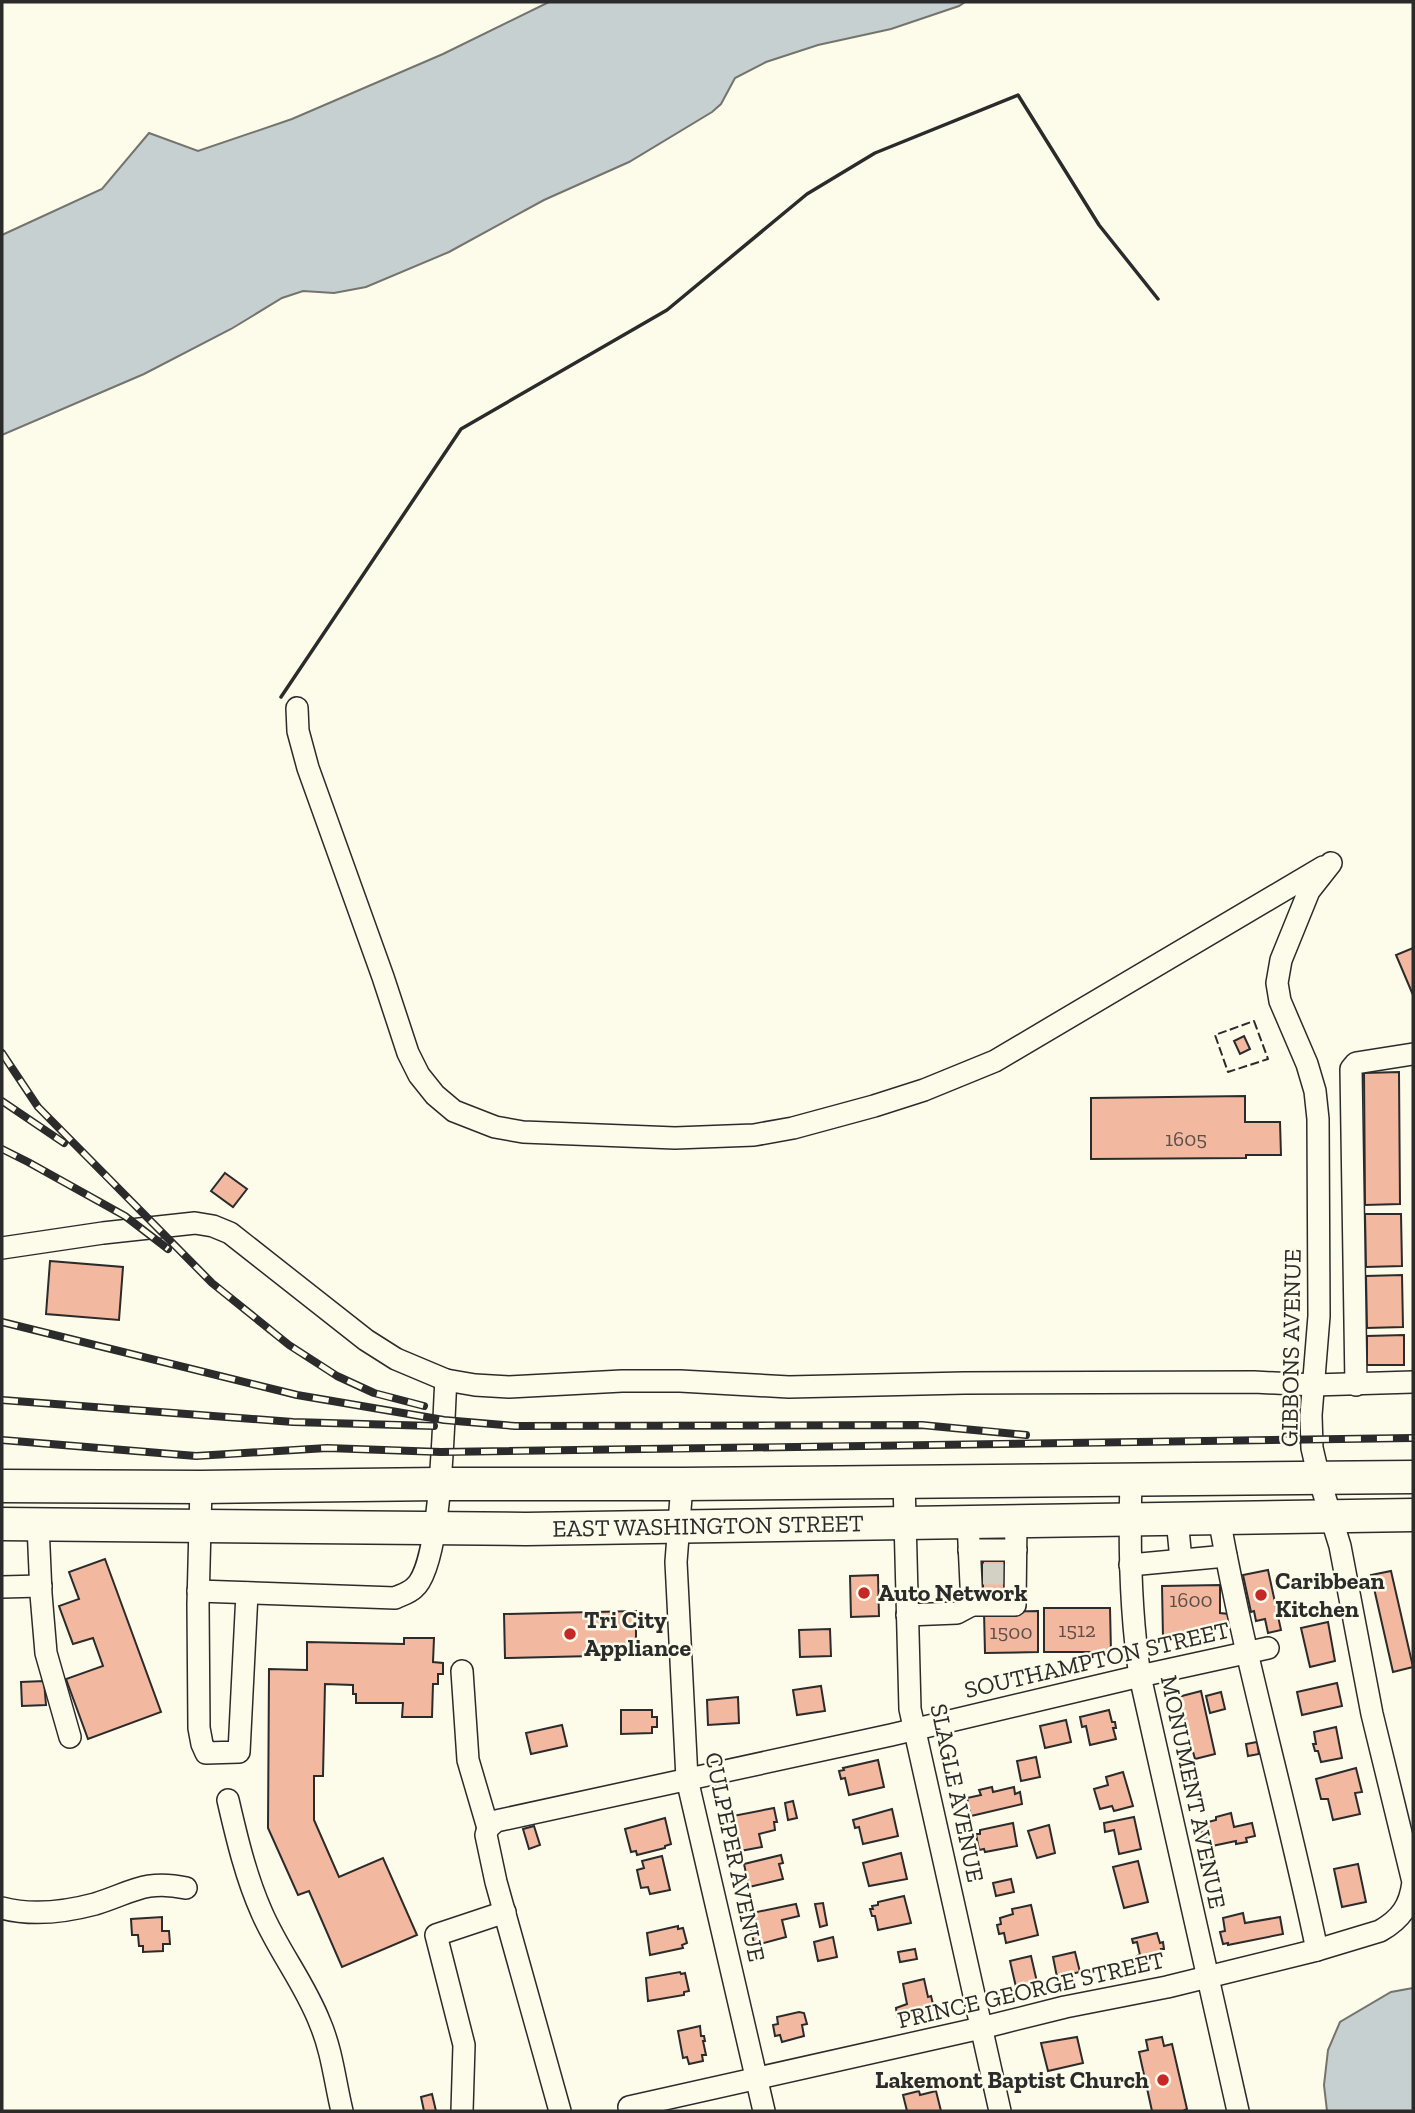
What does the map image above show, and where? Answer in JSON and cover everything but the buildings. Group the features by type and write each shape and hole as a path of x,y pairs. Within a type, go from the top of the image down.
{"highway":[{"name":"EAST WASHINGTON STREET","path":"2,1486 682,1485 1413,1477"},
{"name":"EAST WASHINGTON STREET","path":"2,1524 436,1529 905,1523 969,1536 1016,1536 1130,1520 1413,1515"}],"street":[{"name":"GIBBONS AVENUE","path":"297,708 298,731 308,768 408,1053 419,1075 435,1095 454,1111 495,1127 523,1132 675,1138 754,1135 793,1128 911,1094 995,1061 1331,863 1310,891 1281,960 1277,983 1280,1001 1307,1064 1315,1091 1318,1119 1319,1316 1312,1448 1340,1546 1372,1714 1413,1882 1411,1898 1405,1912 1394,1923 1380,1931 1317,1950"},
{"path":"1356,1385 1351,1069 1356,1063 1413,1054"},
{"path":"2,1248 195,1223 213,1226 230,1233 366,1340 396,1359 446,1380 475,1385 509,1387 622,1381 789,1387 1183,1381 1314,1385 1413,1382"},
{"path":"198,1591 395,1598 415,1588 426,1569 436,1529 446,1380"},
{"name":"MONUMENT AVENUE","path":"1131,1480 1130,1565 1133,1633 1140,1676 1238,2111"},
{"name":"SLAGLE AVENUE","path":"904,1481 909,1688 913,1730 1000,2111"},
{"name":"CULPEPER AVENUE","path":"682,1485 676,1562 688,1779 764,2111"},
{"path":"201,1487 198,1591 199,1728 206,1753 239,1752 247,1593"},
{"path":"1219,1518 1226,1556 1258,1651 1317,1950"},
{"path":"1177,1519 1181,1560"},
{"path":"38,1525 46,1653 70,1737"},
{"path":"969,1536 976,1574 972,1605"},
{"path":"907,1615 957,1613 972,1605 1015,1605 1010,1574 1016,1536"},
{"path":"1130,1565 1226,1556"},
{"path":"2,1587 41,1586"},
{"name":"SOUTHAMPTON STREET","path":"488,1828 496,1821 1258,1651"},
{"path":"463,1671 468,1760 488,1828 486,1835 505,1912 560,2111"},
{"path":"228,1800 242,1858 262,1914 321,2024 342,2111"},
{"path":"2,1908 42,1912 66,1910 97,1903 137,1887 172,1885 186,1888"},
{"path":"462,2111 464,2045 436,1935 505,1912"},
{"name":"PRINCE GEORGE STREET","path":"629,2107 1065,2007 1208,1978 1317,1950"}],"shaded area":[{"path":"549,2 965,2 891,29 818,45 766,62 735,78 721,104 712,112 629,162 544,200 449,252 366,287 334,293 303,291 282,298 231,329 144,374 2,435 2,235 102,189 149,133 198,151 292,119 443,54"},
{"path":"1413,1988 1413,2111 1327,2111 1324,2085 1328,2050 1340,2022 1391,1992"}],"tunnel":[{"path":"983,1574 1004,1574"}],"railway":[{"path":"2,1053 38,1107 212,1283 289,1345 337,1376 374,1393 424,1406"},
{"path":"2,1101 64,1143"},
{"path":"2,1149 125,1216 168,1249"},
{"path":"2,1322 297,1395 444,1420 515,1426 922,1425 1026,1435"},
{"path":"2,1400 293,1422 434,1426"},
{"path":"2,1440 196,1456 327,1448 441,1452 1413,1438"}],"fence":[{"path":"1254,1021 1268,1059 1228,1072 1215,1035 1254,1021"}],"wall":[{"path":"281,697 461,429 667,310 807,194 875,153 1018,95 1099,225 1158,299"}],"place":[{"name":"Auto Network","path":"864,1593"},
{"name":"Caribbean Kitchen","path":"1261,1595"},
{"name":"Tri City Appliance","path":"570,1634"},
{"name":"Lakemont Baptist Church","path":"1163,2080"}]}
